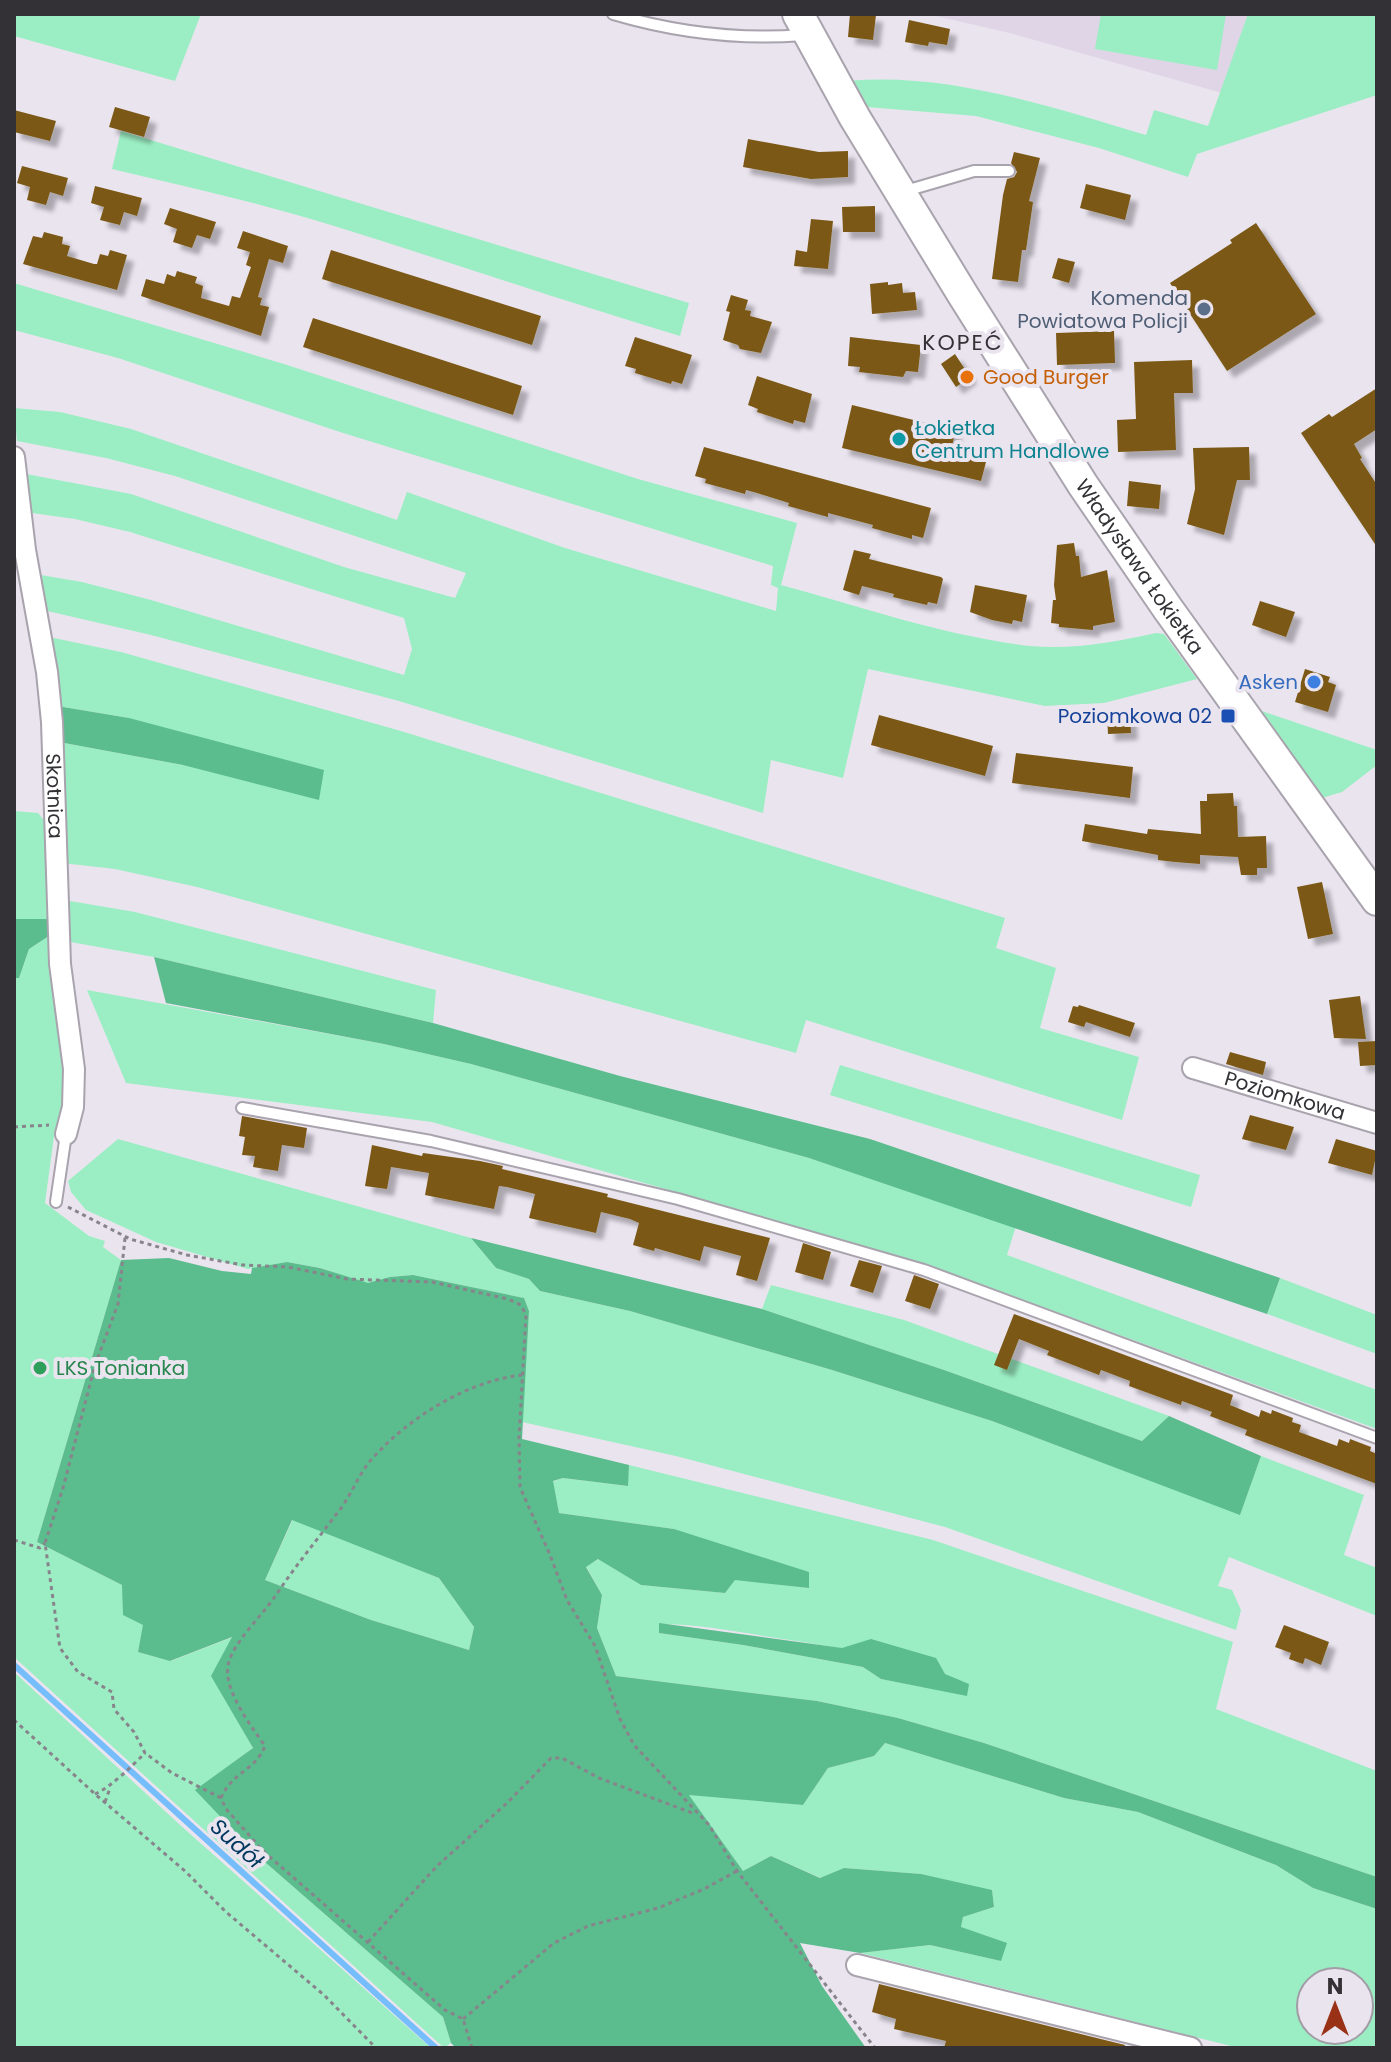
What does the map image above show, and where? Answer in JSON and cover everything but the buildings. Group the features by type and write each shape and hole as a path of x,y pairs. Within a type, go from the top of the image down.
{"street":[{"name":"Władysława Łokietka","path":"804,24 900,192 1083,485 1377,900"},
{"name":"Skotnica","path":"14,457 52,722 60,964 74,1069 73,1107 67,1129"},
{"name":"Poziomkowa","path":"1193,1068 1377,1123"},
{"path":"857,1965 1191,2048"}],"lane":[{"path":"613,14 679,29 756,37 804,24"},
{"path":"900,192 974,171 1009,171"},
{"path":"242,1108 431,1141 678,1199 924,1270 1377,1438"},
{"path":"56,1202 67,1129"}],"path":[{"path":"14,1127 67,1129"},
{"path":"56,1202 125,1236 187,1255 243,1265 288,1267 369,1281 432,1282 508,1299 521,1305 526,1315 518,1476 523,1498 567,1600 595,1646 616,1708 634,1745 709,1825 737,1871 875,2048"},
{"path":"125,1236 118,1304 95,1365 63,1488 45,1543 60,1648 78,1672 112,1692 114,1709 134,1732 145,1753 172,1773 221,1798 226,1809 263,1851 445,2010 463,2019 472,2048"},
{"path":"221,1798 227,1784 260,1759 265,1746 239,1705 227,1667 233,1653 295,1564 340,1510 371,1461 403,1432 443,1402 474,1386 497,1378 522,1375"},
{"path":"14,1540 40,1548 45,1543"},
{"path":"14,1720 324,1995 376,2048"},
{"path":"105,1802 110,1788 145,1753"},
{"path":"368,1942 437,1866 507,1803 551,1758 562,1758 599,1778 698,1816"},
{"path":"95,1794 110,1788"},
{"path":"463,2019 554,1943 588,1926 658,1908 737,1871"}],"shaded area":[{"path":"927,14 1248,14 1222,93 1010,33"}],"green space":[{"path":"14,14 201,14 175,81 14,36"},
{"path":"1101,14 1226,14 1217,70 1095,49"},
{"path":"1248,14 1377,14 1377,95 1197,154 1188,177 1099,148 976,116 867,107 848,81 924,82 961,87 1036,103 1146,135 1154,110 1208,126"},
{"path":"121,131 689,303 680,336 304,217 112,169"},
{"path":"14,283 284,364 638,479 797,523 781,585 935,628 1030,646 1078,646 1164,634 1197,679 1104,703 1045,706 868,669 843,778 771,760 763,813 399,701 151,635 43,610 35,574 82,582 151,600 404,675 412,649 404,618 130,532 75,519 25,512 21,473 131,494 344,567 455,598 466,573 175,476 106,458 17,441 14,408 60,412 131,429 397,520 407,492 565,548 776,611 778,588 771,585 773,566 340,432 118,358 14,330"},
{"path":"49,637 121,652 401,731 1005,918 996,948 1056,968 1040,1028 1139,1057 1122,1120 806,1020 796,1053 197,887 115,869 62,863 59,742 183,765 129,718 57,706"},
{"path":"57,706 129,718 324,770 319,800 183,765 59,742"},
{"path":"1256,709 1377,750 1377,765 1342,792 1322,798"},
{"path":"14,811 38,813 50,828 51,919 14,919"},
{"path":"64,900 135,912 436,990 433,1023 154,957 65,941"},
{"path":"14,919 51,919 52,934 29,949 19,978 14,978"},
{"path":"52,934 68,1081 59,1127 55,1129 45,1203 89,1236 105,1241 103,1247 121,1260 37,1542 122,1585 144,1625 138,1652 171,1661 233,1637 212,1676 253,1748 196,1790 258,1856 443,2017 451,2043 444,2048 14,1657 14,978 19,978 29,949"},
{"path":"154,957 433,1023 620,1076 870,1139 1280,1278 1267,1314 809,1158 471,1064 384,1044 166,1003"},
{"path":"87,990 384,1044 471,1064 809,1158 1016,1226 1007,1255 1377,1390 1377,1429 922,1263 432,1122 126,1083"},
{"path":"840,1065 1200,1175 1191,1207 830,1095"},
{"path":"118,1139 471,1238 496,1268 529,1279 540,1291 630,1311 832,1370 992,1421 1240,1514 1261,1456 1364,1495 1344,1555 1377,1568 1377,1616 1229,1557 1218,1586 1232,1590 1241,1610 1236,1630 945,1527 676,1456 522,1422 529,1311 524,1298 413,1275 390,1277 368,1284 321,1268 287,1262 248,1269 156,1242 86,1210 71,1192 68,1181"},
{"path":"471,1238 762,1309 1142,1441 1169,1416 1261,1456 1240,1515 992,1421 630,1311 540,1291 529,1279 496,1268"},
{"path":"169,1258 222,1271 251,1274 252,1268 287,1262 320,1268 368,1283 413,1275 524,1298 529,1311 522,1439 629,1465 628,1486 563,1478 553,1481 559,1513 674,1529 809,1572 809,1588 735,1580 725,1593 641,1585 598,1559 586,1567 602,1595 597,1628 616,1676 817,1701 898,1718 984,1743 1377,1877 1377,1909 1313,1888 1276,1865 1138,1812 1064,1798 885,1743 874,1756 828,1768 803,1805 689,1795 743,1871 771,1856 820,1878 844,1868 921,1874 992,1890 994,1907 963,1917 961,1927 1007,1943 1001,1961 930,1945 860,1953 800,1943 822,1986 866,2048 456,2048 451,2043 443,2017 258,1856 195,1790 253,1748 211,1676 232,1637 170,1661 138,1652 143,1625 123,1615 122,1585 37,1542 121,1260","holes":["292,1520 439,1578 474,1627 469,1650 371,1620 265,1580"]},
{"path":"1280,1278 1377,1315 1377,1354 1267,1314"},
{"path":"771,1285 904,1320 1169,1416 1142,1441 762,1309"},
{"path":"629,1465 933,1540 1233,1642 1216,1709 1377,1771 1377,1877 984,1743 898,1718 817,1701 616,1676 597,1628 602,1595 586,1566 599,1559 641,1585 725,1593 735,1579 808,1588 674,1529 559,1513 552,1482 563,1478 627,1486","holes":["659,1624 845,1649 896,1660 968,1684 967,1695 881,1679 863,1667 659,1633"]},
{"path":"293,1519 439,1578 474,1627 469,1650 371,1620 265,1580"},
{"path":"659,1623 842,1648 871,1639 936,1658 945,1674 969,1684 967,1696 881,1679 863,1667 659,1633"},
{"path":"14,1672 179,1824 431,2048 14,2048"},
{"path":"885,1743 1064,1798 1138,1812 1276,1865 1313,1888 1377,1909 1377,2048 1239,2048 860,1953 930,1945 1001,1961 961,1927 963,1917 994,1907 992,1891 920,1874 844,1868 821,1878 771,1856 743,1871 688,1794 803,1805 828,1768 874,1756"}],"waterway":[{"name":"Sudół","path":"14,1665 436,2048"}],"place":[{"name":"Komenda Powiatowa Policji","path":"1204,309"},
{"name":"Good Burger","path":"967,377"},
{"name":"Łokietka Centrum Handlowe","path":"899,439"},
{"name":"Asken","path":"1314,682"},
{"name":"Poziomkowa 02","path":"1228,716"},
{"name":"LKS Tonianka","path":"40,1368"}],"district":[{"name":"KOPEĆ","path":"963,342"}]}
